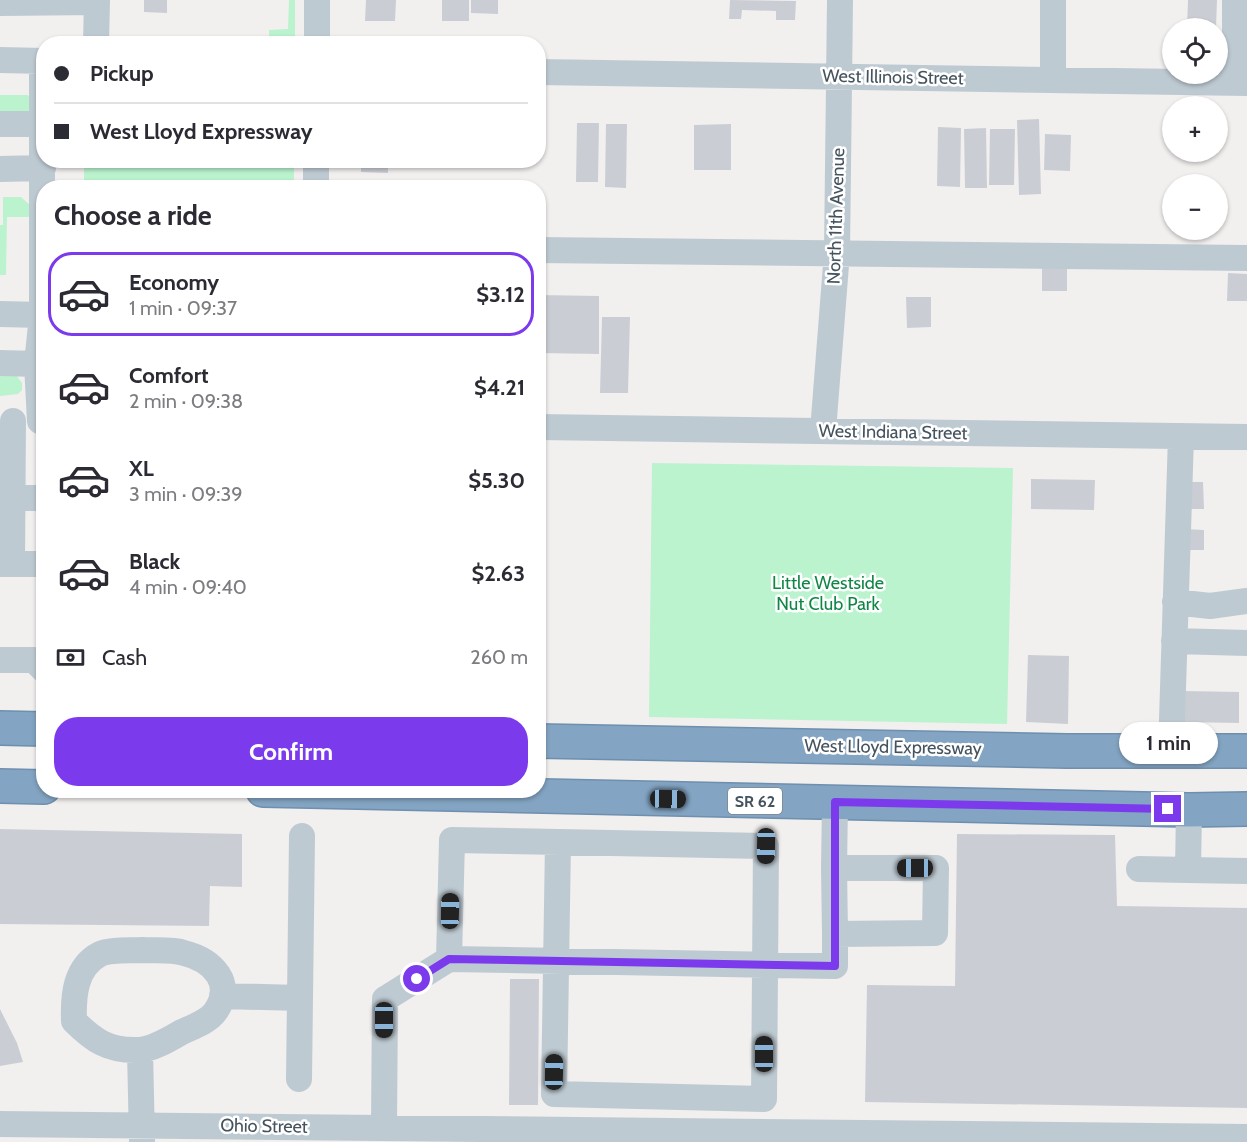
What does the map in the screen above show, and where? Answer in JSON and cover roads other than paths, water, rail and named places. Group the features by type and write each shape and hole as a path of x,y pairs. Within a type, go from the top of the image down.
{"highway":[{"path":"0,728 36,729"},
{"name":"West Lloyd Expressway","path":"546,741 1247,751"},
{"path":"0,786 36,787"},
{"name":"SR 62","path":"546,796 1189,810 1247,809"}],"street":[{"path":"317,0 317,36"},
{"name":"North 11th Avenue","path":"823,431 837,252 840,0"},
{"path":"1053,0 1053,80"},
{"path":"1235,0 1241,83"},
{"path":"0,3 97,1 96,36"},
{"path":"0,60 36,61"},
{"name":"West Illinois Street","path":"546,72 1241,83"},
{"path":"0,124 36,124"},
{"path":"0,169 43,168 43,180"},
{"path":"546,250 1247,258"},
{"path":"0,314 36,315"},
{"path":"0,363 36,364"},
{"path":"36,421 7,421 6,564 36,564"},
{"name":"West Indiana Street","path":"546,427 1247,437"},
{"path":"1171,751 1181,436"},
{"path":"7,497 36,498"},
{"path":"1175,602 1210,606 1247,601"},
{"path":"1174,641 1247,643"},
{"path":"0,660 34,660 36,662"},
{"path":"384,1127 385,999 449,959 835,966 835,802"},
{"path":"1188,870 1189,810"},
{"path":"299,1079 302,836"},
{"path":"449,959 452,840 558,842 698,845 766,846 764,1099 554,1094 558,842"},
{"path":"834,868 936,868 935,933 835,934"},
{"path":"1139,869 1247,871"},
{"path":"143,950 183,952 212,964 221,979 222,996 214,1013 169,1039 140,1051 117,1049 93,1040 74,1021 73,994 83,970 101,953 143,950"},
{"path":"222,996 300,998"},
{"path":"140,1051 142,1133"},
{"path":"696,1098 696,1130"},
{"name":"Ohio Street","path":"0,1124 142,1133 296,1134 384,1127 696,1130 804,1137 1247,1137"}],"park label":[{"name":"Little Westside Nut Club Park","path":"828,593"}]}
